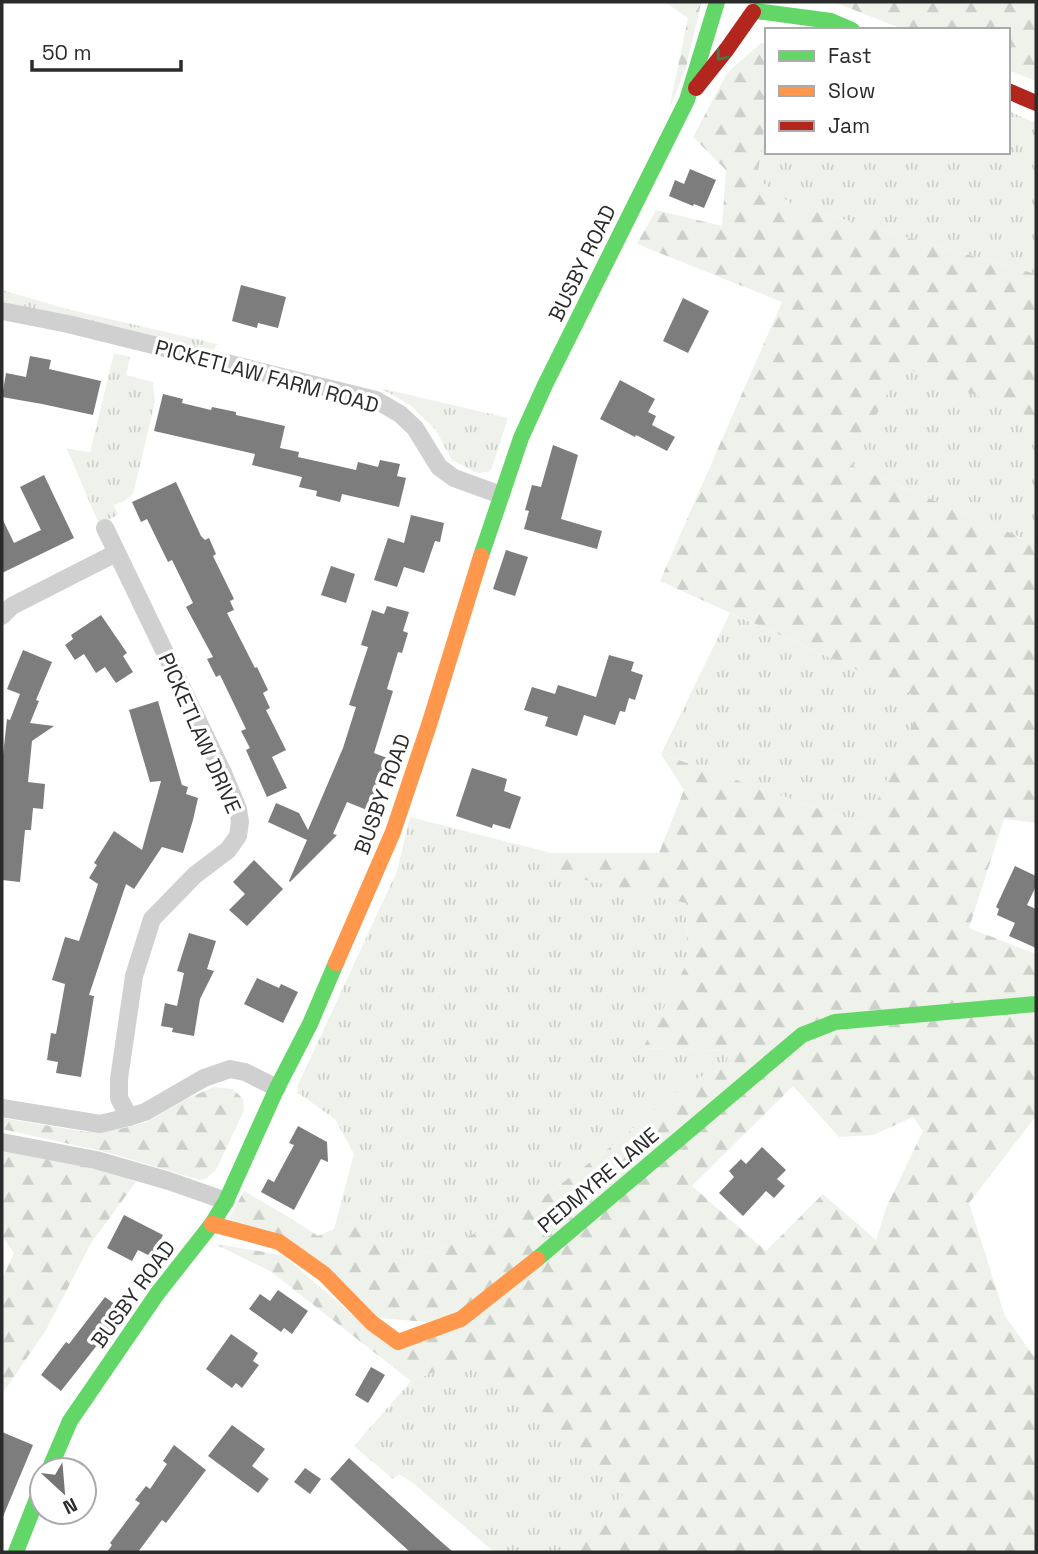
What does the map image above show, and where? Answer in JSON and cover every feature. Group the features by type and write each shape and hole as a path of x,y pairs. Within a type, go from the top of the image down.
{"main road":[{"path":"804,2 831,21 847,28"},
{"path":"740,7 831,21"},
{"name":"BUSBY ROAD","path":"687,100 727,49 740,7"},
{"name":"BUSBY ROAD","path":"55,1456 70,1420 157,1294 212,1224 226,1201 277,1088 310,1024 393,832 489,529 521,438 687,100 740,7"},
{"path":"1010,93 1036,103"},
{"name":"PEDMYRE LANE","path":"212,1224 279,1242 324,1274 372,1324 398,1342 461,1319 522,1272 802,1035 835,1022 1036,1004"},
{"path":"16,1552 28,1522"}],"street":[{"name":"PICKETLAW FARM ROAD","path":"2,311 68,324 376,400 400,414 415,428 439,467 454,478 501,495"},
{"name":"PICKETLAW DRIVE","path":"105,528 223,772 238,809 240,822 238,836 228,850 195,875 152,919 134,976 120,1061 119,1098 129,1117"},
{"path":"2,616 12,606 116,553"},
{"path":"2,1108 100,1124 145,1112 204,1078 230,1069 245,1072 277,1088"},
{"path":"2,1142 96,1160 226,1201"}],"green space":[{"path":"665,2 701,3 686,68 669,110 688,18"},
{"path":"834,2 1036,2 1036,81 1010,71 1010,28 900,28"},
{"path":"761,43 765,43 765,122 757,179 793,205 1036,274 1036,419 901,366 851,465 1036,544 1036,823 1004,819 969,928 1036,954 1036,1116 969,1203 1005,1316 1036,1357 1036,1552 573,1552 628,1489 468,1359 411,1381 270,1271 215,1244 283,1255 388,1346 447,1319 426,1322 378,1318 229,1218 244,1191 318,1236 359,1218 401,1259 437,1250 525,1211 617,1142 687,1083 725,1067 730,1051 643,1048 687,963 686,903 546,871 551,853 659,853 684,790 661,754 866,825 924,700 660,581 782,302 637,244 656,210 722,226 726,170 693,137 727,73","holes":["793,1086 839,1137 873,1135 913,1117 923,1131 886,1208 876,1240 823,1194 766,1251 692,1186"]},
{"path":"1010,112 1036,123 1036,274 793,205 757,179 765,122 765,154 1010,154"},
{"path":"2,290 67,309 217,344 214,350 2,302"},
{"path":"114,353 130,357 126,375 153,382 155,402 133,494 114,505 118,515 99,524 67,449 90,452"},
{"path":"901,365 1036,419 1036,544 851,465"},
{"path":"380,388 508,418 492,468 488,472 477,473 452,460 435,429 410,405"},
{"path":"730,613 925,700 866,825 661,754"},
{"path":"410,817 551,853 546,871 686,902 687,963 644,1048 730,1051 725,1067 687,1083 617,1142 525,1211 437,1250 401,1259 359,1218 334,1229 354,1154 335,1119 298,1093 297,1087 397,871"},
{"path":"214,1087 233,1089 243,1099 244,1110 216,1170 200,1180 110,1153 2,1129 2,1118 86,1132 115,1130 145,1123 184,1100"},
{"path":"2,1149 106,1169 136,1182 91,1243 46,1330 2,1394 2,1280 14,1253 2,1236"},
{"path":"468,1359 629,1489 573,1552 494,1552 413,1483 399,1474 393,1479 354,1446 411,1381"}],"building":[{"path":"690,169 716,180 704,208 669,196 675,180 684,184"},
{"path":"241,285 286,297 278,328 258,323 257,328 232,321"},
{"path":"683,298 709,311 688,353 663,341"},
{"path":"30,356 51,360 49,369 101,381 93,415 2,397 6,373 26,377"},
{"path":"620,380 655,399 648,412 656,416 652,425 675,437 667,451 600,419"},
{"path":"163,394 183,399 182,403 211,410 212,407 236,412 236,415 285,426 280,448 299,452 298,457 356,470 358,462 378,467 380,460 400,464 397,476 406,478 399,507 342,494 340,502 316,496 317,491 299,487 302,477 252,465 255,454 154,431"},
{"path":"553,445 578,455 561,519 602,531 597,549 524,529 529,511 525,510 532,485 541,487"},
{"path":"44,475 74,538 2,573 2,518 14,543 41,530 20,487"},
{"path":"176,482 201,536 205,540 209,538 216,554 213,556 234,599 230,601 234,610 227,613 268,690 263,693 270,708 266,710 286,750 272,757 287,788 267,797 246,750 250,748 241,731 246,729 220,675 216,677 207,659 213,657 186,607 193,603 172,560 168,562 147,519 141,522 132,502"},
{"path":"411,515 444,523 440,542 435,541 424,573 404,567 397,587 374,580 388,538 404,543"},
{"path":"506,550 528,557 515,596 493,589"},
{"path":"331,566 355,574 346,603 321,595"},
{"path":"387,606 409,612 403,631 408,633 402,653 398,652 387,689 393,691 374,753 387,758 382,774 367,810 347,802 333,834 337,835 290,882 307,840 268,822 276,803 299,813 308,830 343,748 356,707 349,705 368,647 361,645 372,610 384,614"},
{"path":"101,615 127,653 123,656 133,672 116,683 105,667 96,673 84,654 75,660 65,645 73,639 71,635"},
{"path":"23,650 52,662 36,700 39,701 30,723 54,726 32,741 28,782 45,784 43,809 33,808 31,830 25,830 20,882 2,880 2,764 7,719 10,720 20,694 7,689"},
{"path":"609,655 634,662 631,671 643,675 635,700 629,698 625,712 620,711 615,725 584,715 577,736 545,726 548,717 524,710 532,687 555,694 558,685 596,697"},
{"path":"158,701 182,785 188,787 186,794 198,798 193,820 183,853 162,847 134,889 126,884 89,995 94,996 81,1077 56,1073 58,1062 47,1060 51,1033 56,1034 65,984 52,980 65,937 79,941 98,884 89,878 97,865 94,863 114,831 142,850 161,781 150,782 129,710"},
{"path":"472,768 507,779 504,791 521,797 510,829 493,824 492,828 456,816"},
{"path":"254,860 283,889 247,926 229,910 245,894 233,882"},
{"path":"1015,866 1036,876 1036,886 1027,905 1036,909 1036,948 1009,936 1015,923 997,915 999,909 996,907"},
{"path":"189,933 216,941 207,969 214,971 200,999 194,1036 172,1032 173,1028 161,1026 165,1003 177,1006 184,973 177,971"},
{"path":"257,978 279,988 281,984 298,992 283,1023 244,1004"},
{"path":"298,1126 327,1142 328,1162 321,1159 294,1210 261,1192 268,1179 274,1182 294,1145 289,1143"},
{"path":"762,1147 786,1170 777,1179 785,1186 774,1198 766,1191 743,1216 719,1193 734,1177 729,1171 741,1159 746,1164"},
{"path":"124,1215 163,1235 152,1257 138,1250 132,1261 107,1248"},
{"path":"278,1290 308,1311 292,1334 284,1328 281,1332 249,1309 260,1294 270,1301"},
{"path":"105,1297 124,1311 61,1391 41,1375"},
{"path":"231,1334 258,1353 253,1361 259,1365 242,1388 236,1383 232,1388 206,1369"},
{"path":"371,1367 385,1375 368,1403 355,1395"},
{"path":"232,1425 265,1449 252,1466 269,1479 258,1493 208,1456"},
{"path":"2,1432 33,1445 2,1519"},
{"path":"174,1445 206,1470 166,1523 162,1520 138,1552 107,1552 112,1545 110,1543 140,1503 135,1500 146,1486 150,1489 167,1464 163,1461"},
{"path":"349,1458 453,1552 410,1552 330,1479"},
{"path":"305,1468 321,1479 310,1494 294,1482"}],"traffic: fast":[{"path":"481,556 521,438 687,100 717,2"},
{"path":"756,11 831,21 847,28"},
{"path":"55,1456 70,1421 157,1294 212,1224 226,1201 336,963"},
{"path":"537,1259 802,1035 835,1022 1036,1004"},
{"path":"16,1552 28,1522"}],"traffic: slow":[{"path":"336,963 393,832 481,556"},
{"path":"212,1224 279,1242 324,1274 372,1323 398,1342 461,1319 537,1259"}],"traffic: jam":[{"path":"696,88 753,12"},
{"path":"1010,92 1036,103"}]}
